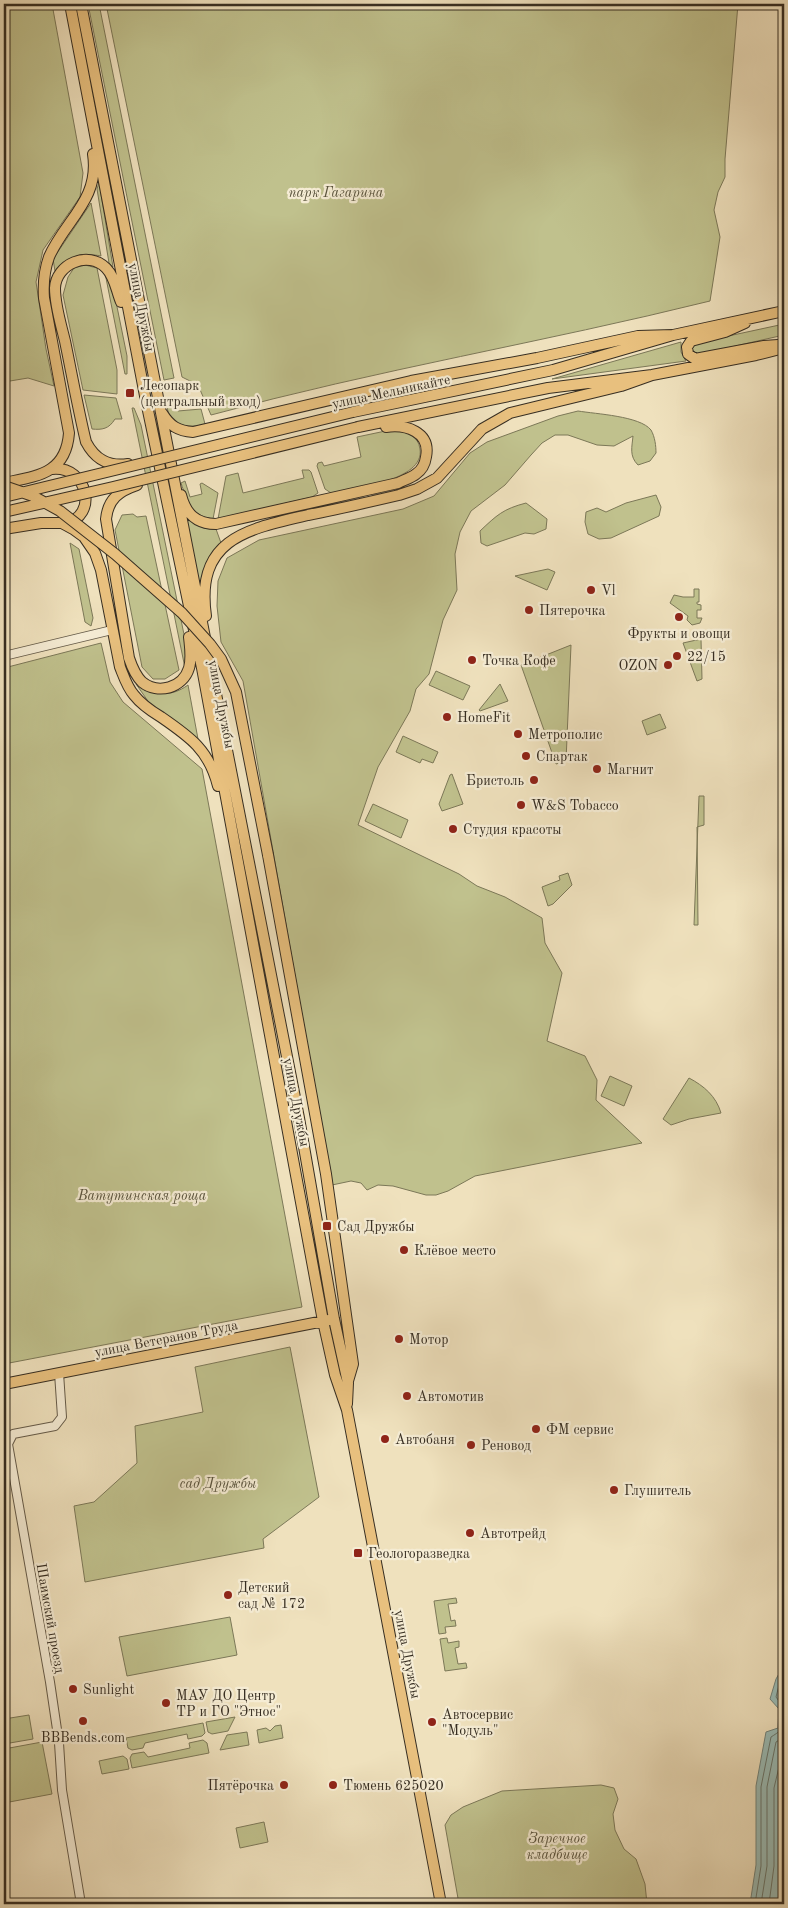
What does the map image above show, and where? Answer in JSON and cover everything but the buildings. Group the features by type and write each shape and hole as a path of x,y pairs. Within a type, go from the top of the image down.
{"main road":[{"name":"улица Дружбы","path":"70,4 132,331 202,668 323,1321 335,1375 347,1410 441,1904"},
{"name":"улица Дружбы","path":"81,4 298,1118 334,1319 348,1383 347,1410"},
{"path":"52,469 65,454 69,433 44,298 44,276 50,255 85,202 93,177 94,158 87,98"},
{"path":"132,331 114,280 106,268 91,260 78,260 60,272 55,289 86,442 91,452 105,463 119,465 146,463"},
{"name":"улица Мельникайте","path":"4,498 353,412 553,370 672,334 784,311"},
{"path":"754,317 739,327 691,341 687,347 688,354 695,359 764,346 784,347"},
{"path":"160,410 173,428 184,432 193,432 410,381 537,358 638,336 672,334"},
{"name":"улица Мельникайте","path":"4,512 358,427 548,388 652,375 756,355 784,347"},
{"path":"209,667 204,587 211,566 218,553 234,538 264,526 399,495 417,489 437,478 482,429 502,417 530,408 621,386 652,375"},
{"path":"170,468 177,480 188,513 198,521 216,524 398,483 417,474 423,467 426,459 426,447 423,439 411,429 393,426 375,429 358,427"},
{"path":"4,485 36,476 52,469 66,469 77,477 85,491 84,507 79,518 73,521 41,523 4,529"},
{"path":"150,478 139,485 125,489 110,502 107,509 107,530 129,658 137,676 155,688 171,687 183,679 189,668 185,591"},
{"path":"4,485 33,496 60,511 115,554 182,613 221,659 236,692 268,855 326,1174 348,1316 353,1364 348,1383"},
{"path":"62,523 84,537 96,552 120,667 134,695 146,707 190,738 208,759 217,784 224,813 232,832"},
{"name":"улица Ветеранов Труда","path":"4,1384 348,1316"}],"street":[{"path":"4,656 112,630"},
{"name":"Шаимский проезд","path":"59,1373 62,1417 54,1426 13,1434 8,1444 50,1682 59,1743 64,1801 81,1904"}],"green space":[{"path":"4,4 52,4 83,173 80,197 43,250 36,282 46,349 54,386 28,378 4,382"},
{"path":"88,4 99,4 174,378 164,380"},
{"name":"парк Гагарина","path":"106,4 738,4 725,177 718,192 714,210 720,237 710,301 586,330 335,384 211,415 198,385 182,377"},
{"path":"99,182 113,267 109,263 97,189"},
{"path":"91,203 101,256 87,255 76,257 70,259 55,271 53,259"},
{"path":"85,265 97,268 117,370 117,394 83,390 63,295 68,277 74,268"},
{"path":"105,273 113,287 127,356 127,374 125,374"},
{"path":"784,324 784,335 700,354 693,352 692,348 696,343"},
{"path":"681,342 681,352 686,361 552,379"},
{"path":"84,395 116,398 122,419 115,419 105,428 92,429"},
{"path":"167,405 176,405 178,411 201,409 205,424 186,426 175,422 168,412"},
{"path":"132,408 134,408 141,425 187,649 185,668"},
{"path":"578,411 628,419 645,425 651,430 656,453 650,461 638,465 632,455 633,436 614,446 597,445 568,435 555,435 542,443 505,485 471,511 460,532 455,554 457,590 443,620 429,674 416,689 410,711 378,767 358,825 459,874 477,886 505,897 542,918 545,943 562,973 547,1041 585,1056 597,1080 596,1100 642,1143 475,1176 448,1191 436,1195 426,1195 393,1186 378,1185 367,1190 361,1183 351,1181 332,1185 243,681 221,642 217,606 218,581 227,558 259,540 403,509 434,496 470,453 487,442 558,416"},
{"path":"395,429 411,435 419,444 419,460 411,469 400,476 370,485 331,493 325,489 317,466 318,463 322,462 324,466 361,457 357,437"},
{"path":"302,470 309,470 311,472 318,493 312,497 218,519 226,476 238,473 243,493 304,478"},
{"path":"185,481 190,497 202,494 200,484 202,483 218,493 213,519 199,514 191,507 181,483"},
{"path":"656,495 661,507 659,516 611,538 599,539 588,534 585,522 586,512 597,508 606,512 626,503"},
{"path":"526,503 547,519 546,529 534,534 525,533 487,546 481,543 480,531 491,521 506,510"},
{"path":"133,514 137,517 146,516 179,670 165,679 153,679 142,667 115,530 122,515"},
{"path":"185,516 199,526 207,529 216,529 221,543 206,564 200,589"},
{"path":"70,543 79,549 93,618 91,626 85,622"},
{"path":"548,569 555,572 547,590 515,576"},
{"path":"694,589 699,589 699,602 697,604 701,605 701,610 697,610 697,618 702,618 700,623 692,625 687,620 688,616 670,603 674,595 694,597"},
{"path":"701,639 702,679 697,681 683,643"},
{"name":"Ватутинская роща","path":"101,643 110,682 123,702 202,769 302,1307 4,1364 4,668"},
{"path":"571,645 566,761 556,764 521,665"},
{"path":"436,671 470,686 463,700 429,685"},
{"path":"136,684 149,691 162,694 175,692 188,685 198,739 150,704"},
{"path":"500,684 508,701 480,711 479,710"},
{"path":"660,714 666,728 647,735 642,721"},
{"path":"403,736 438,752 433,763 422,759 420,763 396,752"},
{"path":"452,774 463,804 442,811 439,804"},
{"path":"699,796 704,796 704,825 698,827"},
{"path":"373,804 408,820 401,838 365,821"},
{"path":"697,843 698,925 694,925"},
{"path":"568,873 572,885 553,904 548,906 542,887 560,880 559,876"},
{"path":"610,1076 632,1086 624,1106 601,1096"},
{"path":"689,1078 709,1092 716,1101 721,1113 689,1119 671,1125 663,1119"},
{"name":"сад Дружбы","path":"290,1347 319,1497 263,1539 264,1548 85,1582 74,1506 94,1502 137,1463 135,1426 203,1412 195,1367"},
{"path":"456,1598 457,1603 448,1604 451,1621 455,1620 456,1626 445,1627 446,1633 439,1634 434,1601"},
{"path":"230,1617 237,1655 127,1676 119,1637"},
{"path":"447,1638 448,1643 459,1641 459,1647 455,1648 458,1664 466,1663 467,1668 445,1671 440,1639"},
{"path":"29,1715 33,1739 4,1744 4,1719"},
{"path":"235,1717 228,1731 212,1734 208,1732 206,1722"},
{"path":"203,1723 205,1733 202,1736 188,1739 187,1734 145,1743 143,1748 132,1750 128,1748 126,1738"},
{"path":"281,1725 283,1738 259,1743 257,1730 266,1728 270,1731 275,1726"},
{"path":"247,1732 249,1745 220,1750 227,1735"},
{"path":"203,1740 207,1743 209,1753 132,1768 130,1758 132,1754 144,1752 148,1757 190,1748 189,1743"},
{"path":"42,1742 52,1794 4,1803 4,1749"},
{"path":"123,1756 127,1759 129,1769 102,1774 99,1761"},
{"name":"Заречное кладбище","path":"601,1785 614,1788 618,1799 613,1814 615,1830 624,1849 636,1859 645,1884 647,1904 459,1904 445,1825 451,1815 463,1807 502,1791"},
{"path":"264,1822 268,1842 240,1848 236,1828"}],"water":[{"path":"784,1665 784,1904 750,1904 756,1865 756,1786 766,1732 778,1728 779,1709 770,1699 776,1679"}],"place":[{"name":"Лесопарк (центральный вход)","path":"130,393"},
{"name":"Vl","path":"591,590"},
{"name":"Пятерочка","path":"529,610"},
{"name":"Фрукты и овощи","path":"679,617"},
{"name":"22/15","path":"677,656"},
{"name":"Точка Кофе","path":"472,660"},
{"name":"OZON","path":"668,665"},
{"name":"HomeFit","path":"447,717"},
{"name":"Метрополис","path":"518,734"},
{"name":"Спартак","path":"526,756"},
{"name":"Магнит","path":"597,769"},
{"name":"Бристоль","path":"534,780"},
{"name":"W&S Tobacco","path":"521,805"},
{"name":"Студия красоты","path":"453,829"},
{"name":"Сад Дружбы","path":"327,1226"},
{"name":"Клёвое место","path":"404,1250"},
{"name":"Мотор","path":"399,1339"},
{"name":"Автомотив","path":"407,1396"},
{"name":"ФМ сервис","path":"536,1429"},
{"name":"Автобаня","path":"385,1439"},
{"name":"Реновод","path":"471,1445"},
{"name":"Глушитель","path":"614,1490"},
{"name":"Автотрейд","path":"470,1533"},
{"name":"Геологоразведка","path":"358,1553"},
{"name":"Детский сад № 172","path":"228,1595"},
{"name":"Sunlight","path":"73,1689"},
{"name":"МАУ ДО Центр ТР и ГО \"Этнос\"","path":"166,1703"},
{"name":"BBBends.com","path":"83,1721"},
{"name":"Автосервис \"Модуль\"","path":"432,1722"},
{"name":"Пятёрочка","path":"284,1785"},
{"name":"Тюмень 625020","path":"333,1785"}]}
